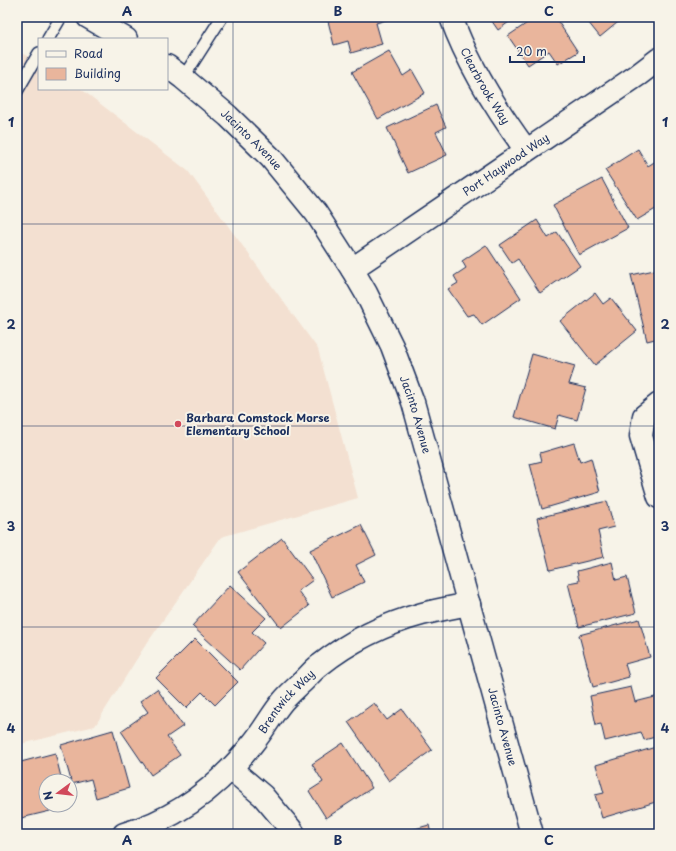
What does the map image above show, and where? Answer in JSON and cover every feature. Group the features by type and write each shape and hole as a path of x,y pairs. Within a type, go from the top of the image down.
{"street":[{"path":"88,17 124,38"},
{"name":"Clearbrook Way","path":"452,17 455,28 472,67 526,150"},
{"name":"Port Haywood Way","path":"352,269 638,75 659,59"},
{"name":"Jacinto Avenue","path":"175,72 228,116 271,158 316,213 366,293 392,346 413,402 532,834"},
{"path":"659,404 644,416 641,436 659,497"},
{"name":"Brentwick Way","path":"124,834 133,832 162,819 186,806 211,788 231,769 254,742 284,700 319,665 352,642 392,623 422,614 469,604"},
{"path":"231,769 263,796 294,834"}],"lane":[{"path":"49,38 61,17"},
{"path":"175,72 222,17"},
{"path":"17,91 38,56"}],"shaded area":[{"name":"Barbara Comstock Morse Elementary School","path":"17,51 38,62 38,90 82,90 188,171 318,349 358,498 221,537 143,649 95,726 17,745"}],"building":[{"path":"327,17 396,17 376,23 382,44 351,53 348,41 334,45"},
{"path":"489,17 516,17 498,30"},
{"path":"536,17 555,17 578,52 558,64 549,51 528,65 508,36"},
{"path":"584,17 623,17 623,18 600,37"},
{"path":"389,51 403,76 412,70 425,93 378,119 352,72"},
{"path":"436,105 446,127 436,132 447,155 408,173 387,128"},
{"path":"638,149 648,166 659,159 659,207 637,220 605,170"},
{"path":"602,179 628,228 579,255 553,205"},
{"path":"537,220 548,238 557,232 580,266 540,293 518,259 512,263 500,245"},
{"path":"486,245 521,298 482,325 474,314 467,316 448,289 458,283 454,276 466,268 462,261"},
{"path":"659,269 659,338 647,341 631,275"},
{"path":"595,293 603,304 611,298 637,331 595,365 560,321"},
{"path":"532,354 575,366 569,384 586,388 577,420 559,415 555,429 514,417"},
{"path":"574,443 580,462 591,458 600,492 542,509 530,464 542,461 540,453"},
{"path":"607,501 614,527 598,531 604,557 550,570 537,518"},
{"path":"361,525 376,555 356,565 364,582 332,597 310,550"},
{"path":"282,538 313,580 298,591 309,606 281,628 238,572"},
{"path":"612,562 616,580 627,577 636,613 579,627 568,583 579,581 577,571"},
{"path":"230,585 266,618 252,632 264,643 240,670 192,626"},
{"path":"639,619 650,657 625,664 629,677 593,687 579,635"},
{"path":"195,639 238,682 215,705 202,692 186,708 156,678"},
{"path":"631,687 635,702 659,696 659,736 644,740 641,732 605,741 601,724 596,725 590,696"},
{"path":"157,689 183,726 167,737 180,755 151,775 121,731 148,712 140,701"},
{"path":"374,703 387,720 402,709 432,750 389,781 348,722"},
{"path":"113,730 129,788 96,798 91,779 78,782 78,773 69,773 61,745"},
{"path":"343,743 372,788 326,818 309,791 323,782 312,764"},
{"path":"659,746 659,801 602,818 595,795 604,793 596,765"},
{"path":"55,753 60,773 38,773 38,813 42,813 17,819 17,763"},
{"path":"429,825 431,834 397,834"}],"place":[{"name":"Barbara Comstock Morse Elementary School","path":"178,424"}]}
